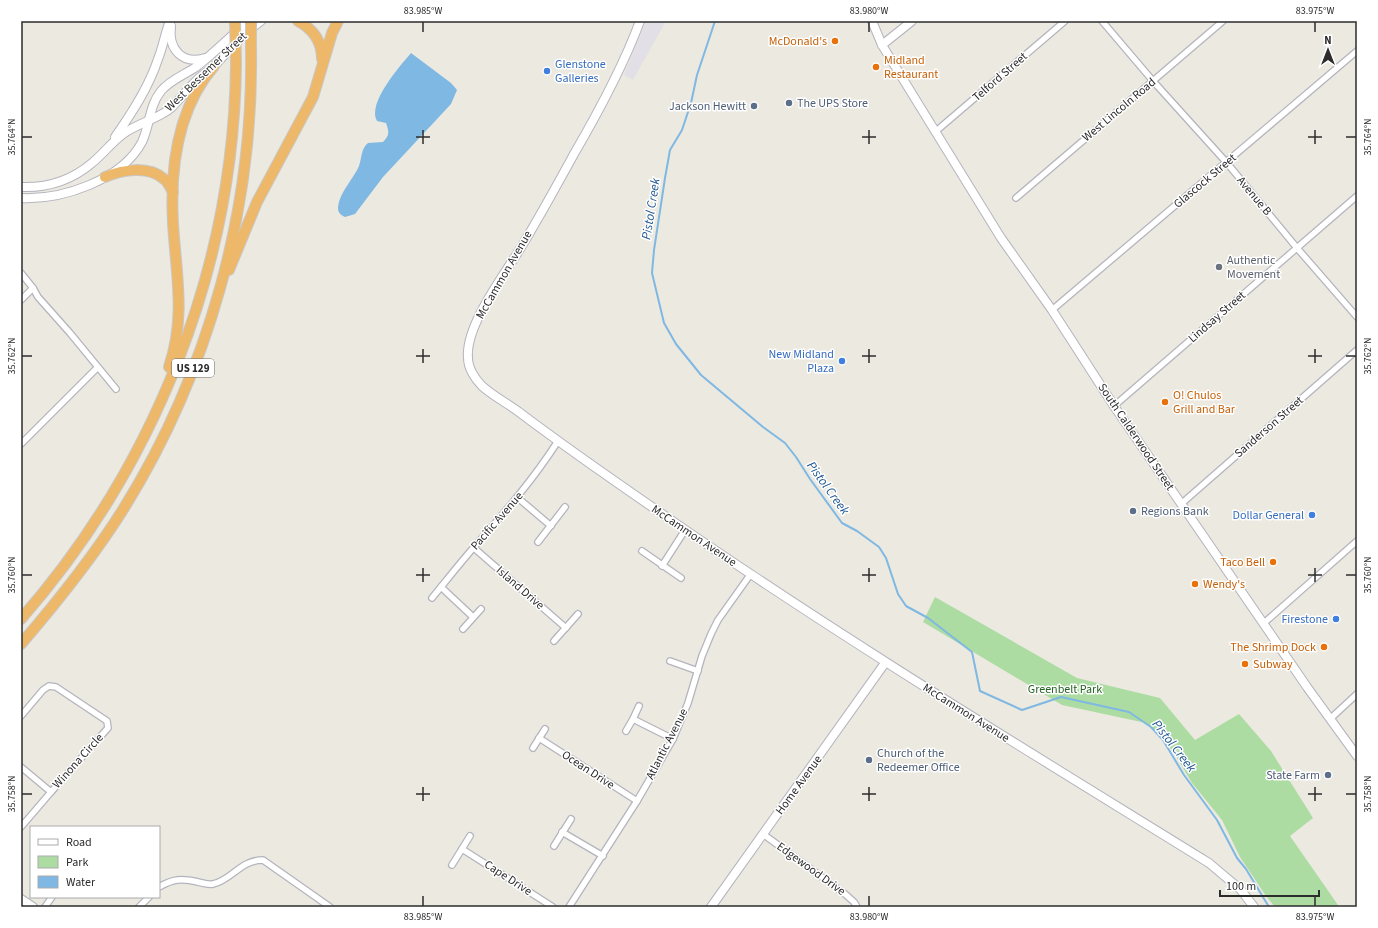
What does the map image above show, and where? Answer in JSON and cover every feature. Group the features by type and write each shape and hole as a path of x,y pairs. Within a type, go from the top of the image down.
{"highway":[{"name":"US 129","path":"21,619 81,544 134,457 160,406 192,324 205,283 218,224 232,138 236,64 235,21"},
{"name":"US 129","path":"21,644 65,592 85,565 116,520 141,479 174,415 211,320 222,284 239,203 244,168 251,94 250,21"},
{"path":"298,21 310,29 319,41 322,56 320,77"},
{"path":"222,284 234,260 257,202 313,97 332,33 338,21"},
{"path":"160,406 163,387 176,341 180,302 173,223 175,158 183,124 195,92 203,78 214,66"},
{"path":"105,177 131,170 153,173 164,179 173,192"}],"main road":[{"path":"171,21 171,42 178,53 186,59 193,60 208,57"},
{"path":"105,150 129,118 147,86 158,60 171,21"},
{"name":"West Bessemer Street","path":"21,198 44,196 76,190 89,186 105,177 134,154 145,135 148,119 161,91 168,84 208,57 250,21"},
{"name":"West Bessemer Street","path":"21,187 40,186 67,179 92,163 124,133 148,119 166,112 194,82 214,66 240,38 261,21"},
{"name":"McCammon Avenue","path":"640,21 615,79 575,153 521,248 489,297 477,322 469,341 468,359 474,376 483,386 558,441 750,574 885,663 1209,863 1241,890 1254,907"},
{"name":"South Calderwood Street","path":"872,21 882,46 1001,238 1052,310 1114,406 1181,504 1357,756"},
{"path":"882,46 912,21"},
{"name":"Home Avenue","path":"712,907 885,663"},
{"path":"21,898 33,907"}],"street":[{"name":"Telford Street","path":"935,132 1065,21"},
{"name":"Avenue B","path":"1102,21 1226,163 1357,317"},
{"name":"West Lincoln Road","path":"1016,198 1223,21"},
{"name":"Glascock Street","path":"1052,310 1357,52"},
{"name":"Lindsay Street","path":"1114,406 1357,196"},
{"path":"21,273 38,297 116,389"},
{"path":"21,300 33,288"},
{"name":"Sanderson Street","path":"1181,504 1357,350"},
{"path":"21,444 98,368"},
{"name":"Pacific Avenue","path":"432,598 518,498 541,468 558,441"},
{"path":"518,498 551,526"},
{"path":"538,542 565,507"},
{"path":"662,566 685,530"},
{"path":"1264,623 1357,541"},
{"name":"Island Drive","path":"474,548 566,628"},
{"path":"642,551 681,578"},
{"name":"Atlantic Avenue","path":"569,907 637,801 672,739 688,703 702,656 718,620 750,574"},
{"path":"441,587 473,617"},
{"path":"463,629 481,609"},
{"path":"554,641 578,614"},
{"path":"670,661 698,671"},
{"name":"Winona Circle","path":"21,716 49,686 56,687 107,720 108,728 21,827"},
{"path":"1330,719 1357,694"},
{"path":"626,731 640,706"},
{"path":"634,719 672,739"},
{"path":"532,748 545,729"},
{"name":"Ocean Drive","path":"539,738 637,801"},
{"name":"Winona Circle","path":"21,767 51,792"},
{"path":"554,846 571,819"},
{"path":"562,832 602,856"},
{"name":"Edgewood Drive","path":"763,834 845,894 857,907"},
{"path":"452,865 470,836"},
{"name":"Cape Drive","path":"462,849 553,907"},
{"path":"160,886 170,881 181,880 213,884 224,879 249,862 263,860 330,907"},
{"path":"45,907 51,898"},
{"path":"139,907 148,898"}],"shaded area":[{"path":"646,21 666,21 633,80 624,75"}],"green space":[{"name":"Greenbelt Park","path":"935,597 1077,678 1160,698 1195,740 1239,714 1271,751 1313,818 1290,836 1338,905 1337,907 1275,907 1240,857 1222,820 1192,783 1174,753 1184,747 1174,752 1146,723 1062,705 923,622"}],"water":[{"path":"411,53 451,83 457,90 451,104 383,177 355,214 345,217 341,215 339,211 339,202 357,171 364,148 368,143 383,142 388,135 386,123 377,121 375,113 380,95 393,75"}],"waterway":[{"name":"Pistol Creek","path":"715,21 697,75 691,103 682,130 670,150 654,250 652,273 664,323 676,344 701,375 763,427 785,443 842,523 857,531 879,547 886,558 898,594 906,606 928,618 972,652 980,691 1022,710 1061,697 1129,712 1151,727 1163,740 1184,775 1217,820 1237,858 1246,869 1269,907"}],"place":[{"name":"McDonald's","path":"835,41"},
{"name":"Midland Restaurant","path":"876,67"},
{"name":"Glenstone Galleries","path":"547,71"},
{"name":"The UPS Store","path":"789,103"},
{"name":"Jackson Hewitt","path":"754,106"},
{"name":"Authentic Movement","path":"1219,267"},
{"name":"New Midland Plaza","path":"842,361"},
{"name":"O! Chulos Grill and Bar","path":"1165,402"},
{"name":"Regions Bank","path":"1133,511"},
{"name":"Dollar General","path":"1312,515"},
{"name":"Taco Bell","path":"1273,562"},
{"name":"Wendy's","path":"1195,584"},
{"name":"Firestone","path":"1336,619"},
{"name":"The Shrimp Dock","path":"1324,647"},
{"name":"Subway","path":"1245,664"},
{"name":"Church of the Redeemer Office","path":"869,760"},
{"name":"State Farm","path":"1328,775"}]}
